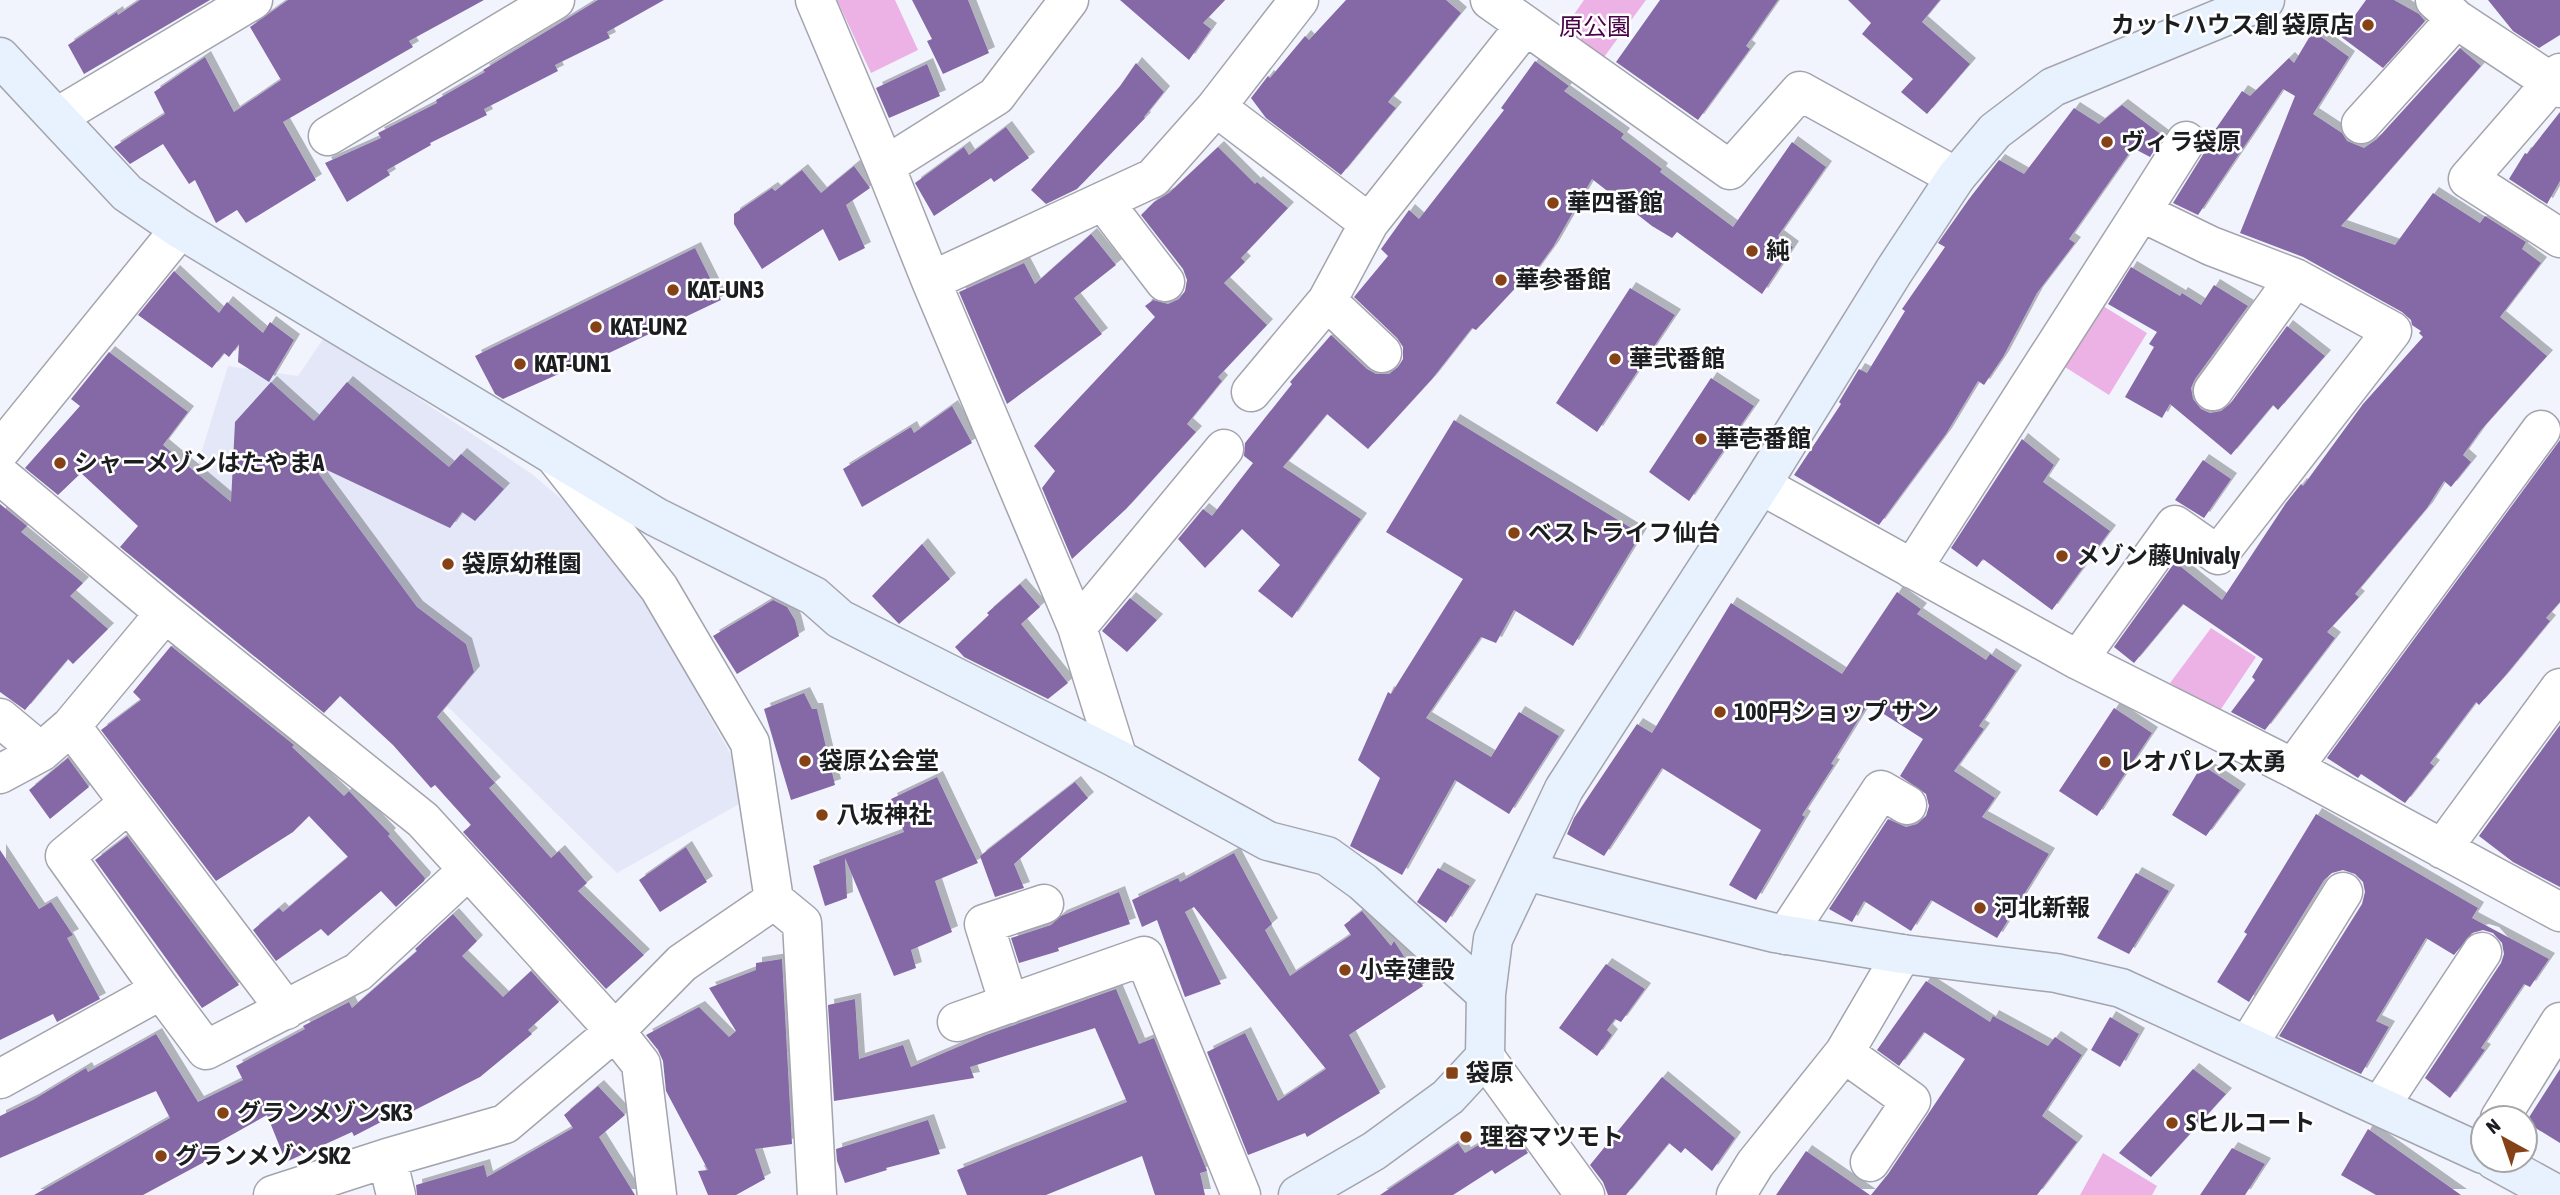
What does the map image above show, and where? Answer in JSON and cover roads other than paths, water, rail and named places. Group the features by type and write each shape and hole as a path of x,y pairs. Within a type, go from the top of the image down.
{"street":[{"path":"57,117 253,0"},
{"path":"328,136 555,0"},
{"path":"815,0 930,281 1077,627 1118,759"},
{"path":"885,166 996,96 1069,0"},
{"path":"930,281 1153,178 1216,107 1299,0"},
{"path":"1490,0 1730,170 1800,91 1956,177"},
{"path":"1585,1195 1485,1057 1486,994 1493,939 1564,789 1761,485 1894,271 1956,177 1995,131 2053,87 2265,0"},
{"path":"2361,124 2446,10 2557,81 2468,179 2560,237"},
{"path":"1251,392 1327,301 1369,223 1525,26"},
{"path":"0,57 127,193 180,229 656,517 814,596 839,619 1118,759 1268,841 1327,856 1363,882 1486,994"},
{"path":"1216,107 1369,223"},
{"path":"1912,569 2186,141"},
{"path":"1102,201 1165,282"},
{"path":"2078,660 2175,525 2218,555 2392,331 2294,278 2211,246 2141,212"},
{"path":"0,452 180,229"},
{"path":"2213,391 2294,278"},
{"path":"1327,301 1382,353"},
{"path":"2293,768 2541,430"},
{"path":"1077,627 1224,449"},
{"path":"556,457 659,588 750,743 774,900 802,923 817,1195"},
{"path":"0,475 165,613 423,820 615,1031 641,1064 657,1195"},
{"path":"1761,485 2078,660 2293,768 2560,912"},
{"path":"0,774 41,751 71,726 165,613"},
{"path":"2442,849 2560,688"},
{"path":"0,718 41,751"},
{"path":"71,726 286,1010"},
{"path":"1786,935 1881,790 1907,805"},
{"path":"129,803 65,856 206,1050 358,972 467,871"},
{"path":"1525,871 1786,935 1902,954 2056,973 2120,988 2469,1145"},
{"path":"2248,1045 2343,892"},
{"path":"273,1195 505,1124 615,1031 682,963 774,900"},
{"path":"1009,1004 984,924 1044,904"},
{"path":"2381,1106 2482,952"},
{"path":"1736,1195 1755,1164 1844,1053 1902,954"},
{"path":"957,1023 1144,956 1241,1195"},
{"path":"0,1079 161,990"},
{"path":"2509,1104 2560,1022"},
{"path":"1844,1053 1912,1101 1870,1163"},
{"path":"1298,1195 1374,1151 1448,1097 1485,1057"},
{"path":"387,1158 396,1195"},
{"path":"2522,1174 2555,1194"}],"place":[{"name":"カットハウス創 袋原店","path":"2368,25"},
{"name":"ヴィラ袋原","path":"2107,142"},
{"name":"華四番館","path":"1553,203"},
{"name":"純","path":"1752,251"},
{"name":"華参番館","path":"1501,280"},
{"name":"KAT-UN3","path":"673,290"},
{"name":"KAT-UN2","path":"596,327"},
{"name":"華弐番館","path":"1615,359"},
{"name":"KAT-UN1","path":"520,364"},
{"name":"華壱番館","path":"1701,439"},
{"name":"シャーメゾンはたやまA","path":"60,463"},
{"name":"ベストライフ仙台","path":"1514,533"},
{"name":"メゾン藤Univaly","path":"2062,556"},
{"name":"袋原幼稚園","path":"448,564"},
{"name":"100円ショップ サン","path":"1720,712"},
{"name":"袋原公会堂","path":"805,761"},
{"name":"レオパレス太勇","path":"2105,762"},
{"name":"八坂神社","path":"822,815"},
{"name":"河北新報","path":"1980,908"},
{"name":"小幸建設","path":"1345,970"},
{"name":"袋原","path":"1452,1073"},
{"name":"グランメゾンSK3","path":"223,1113"},
{"name":"Sヒルコート","path":"2172,1123"},
{"name":"理容マツモト","path":"1466,1137"},
{"name":"グランメゾンSK2","path":"161,1156"}],"park label":[{"name":"原公園","path":"1595,27"}]}
